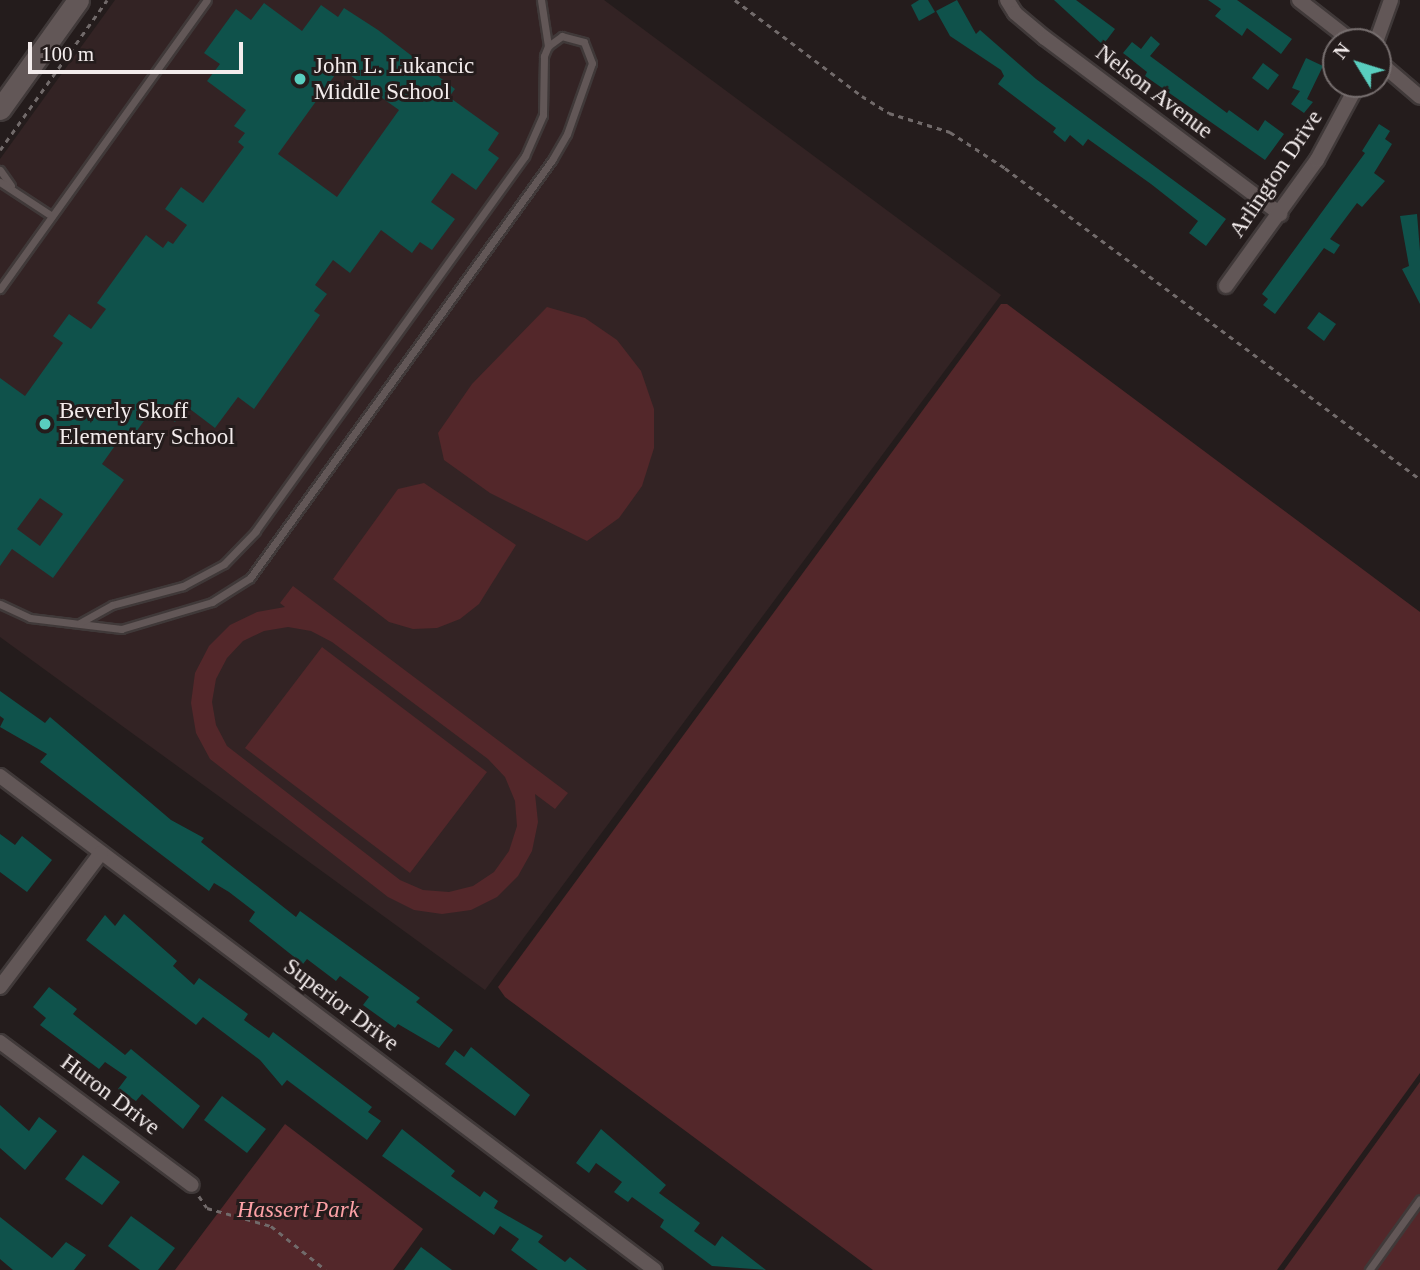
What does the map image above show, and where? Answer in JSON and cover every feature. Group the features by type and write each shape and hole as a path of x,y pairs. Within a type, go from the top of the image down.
{"street":[{"path":"0,110 78,0"},
{"name":"Nelson Avenue","path":"1007,0 1015,13 1045,38 1280,214"},
{"path":"1299,0 1335,28"},
{"path":"1381,28 1391,0"},
{"path":"1392,73 1420,97"},
{"name":"Arlington Drive","path":"1226,286 1317,160 1350,98"},
{"name":"Superior Drive","path":"0,776 654,1270"},
{"path":"0,987 101,853"},
{"name":"Huron Drive","path":"0,1042 192,1185"}],"lane":[{"path":"0,289 207,0"},
{"path":"80,622 112,606 183,586 224,564 256,531 525,156 543,115 544,56 548,46 541,0"},
{"path":"0,604 30,618 121,629 212,602 250,578 284,536 567,134 592,55 584,42 570,36 548,46"},
{"path":"0,170 12,187"},
{"path":"0,182 12,187 52,216"},
{"path":"1369,1270 1420,1199"}],"path":[{"path":"0,150 107,0"},
{"path":"735,0 889,113 950,132 995,162 1420,479"},
{"path":"192,1185 207,1208 271,1226 326,1270"}],"shaded area":[{"path":"115,0 604,0 1001,295 485,990 0,637 0,159"}],"green space":[{"path":"1001,304 1007,304 1420,612 1420,1073 1277,1270 873,1270 505,997 498,987"},
{"path":"547,307 585,318 617,340 641,371 654,409 654,448 642,486 619,518 587,541 490,493 444,460 438,433 472,384"},
{"path":"424,483 516,545 479,604 460,619 437,628 413,629 389,622 333,579 398,489"},
{"path":"293,586 568,793 555,809 535,794 538,822 532,851 518,876 497,897 471,910 442,914 414,910 388,897 210,759 196,733 191,703 195,673 209,646 230,625 257,612 285,607 280,603","holes":["288,627 311,631 332,642 488,759 505,777 515,801 517,826 509,851 494,872 473,886 449,892 423,890 400,880 227,746 216,725 212,702 216,679 227,658 243,641 264,631"]},
{"path":"322,647 487,772 410,873 245,748"},
{"path":"1420,1082 1420,1270 1284,1270"},
{"name":"Hassert Park","path":"285,1124 423,1229 393,1270 175,1270"}],"building":[{"path":"919,0 928,0 935,12 919,21 911,5"},
{"path":"957,0 976,34 980,30 1036,79 1226,219 1206,246 1189,233 1198,221 1151,184 1088,139 1083,146 1070,135 1065,142 1053,132 1056,128 998,84 1004,76 1001,70 950,36 936,11"},
{"path":"1054,0 1076,0 1115,29 1103,45"},
{"path":"1208,0 1237,0 1292,39 1281,54 1247,28 1242,36 1215,16 1221,9"},
{"path":"264,3 302,31 321,5 338,17 344,8 378,30 455,89 449,97 499,133 488,150 499,158 476,190 452,173 431,202 455,219 432,250 420,242 412,253 381,230 350,273 333,260 315,285 327,294 314,311 320,315 254,409 238,397 215,428 186,406 175,422 154,407 131,439 124,433 102,464 124,480 53,578 12,549 0,566 0,378 25,396 63,343 53,336 69,314 91,329 106,309 97,303 146,235 163,248 168,241 173,244 187,225 165,209 181,187 203,203 244,147 238,142 245,133 234,126 246,110 207,81 220,64 204,53 236,9 251,20","holes":["340,68 399,110 337,197 278,154","40,498 63,514 40,546 17,529"]},
{"path":"1151,36 1160,44 1150,56 1227,113 1229,110 1258,131 1265,120 1284,134 1265,160 1145,76 1147,72 1123,53 1132,42 1141,49"},
{"path":"1306,58 1322,66 1307,99 1313,102 1304,113 1291,104 1300,91 1292,88"},
{"path":"1263,63 1279,75 1268,90 1252,78"},
{"path":"1379,124 1390,131 1385,139 1392,144 1374,173 1385,181 1362,207 1357,203 1330,239 1340,245 1334,254 1324,248 1275,314 1263,305 1268,299 1262,294 1365,153 1362,151"},
{"path":"1417,214 1420,304 1402,269 1409,266 1400,216"},
{"path":"1319,312 1336,324 1324,341 1307,328"},
{"path":"0,691 45,723 50,717 171,820 204,838 201,842 296,917 300,911 420,998 416,1002 453,1030 439,1048 398,1024 395,1028 363,1005 369,997 340,976 336,981 307,959 303,964 249,921 255,912 229,892 214,883 209,891 40,762 47,754 0,727 4,719 0,716"},
{"path":"0,834 15,845 22,836 52,860 27,892 0,872"},
{"path":"124,914 177,961 173,966 194,985 199,978 248,1014 244,1020 269,1038 273,1032 372,1107 368,1112 381,1121 367,1140 287,1080 282,1086 260,1060 203,1017 196,1025 86,940 105,915 115,926"},
{"path":"49,987 77,1009 73,1014 125,1055 131,1049 200,1106 183,1129 142,1094 136,1101 118,1089 127,1077 105,1062 99,1069 40,1025 46,1018 33,1007"},
{"path":"471,1047 530,1095 515,1116 445,1064 455,1050 464,1057"},
{"path":"222,1096 266,1129 247,1153 204,1120"},
{"path":"0,1105 29,1131 39,1117 57,1131 25,1170 0,1148"},
{"path":"402,1129 455,1171 451,1176 480,1197 484,1191 498,1201 494,1208 543,1236 538,1242 565,1262 570,1257 587,1270 538,1270 511,1250 519,1239 500,1226 494,1235 382,1156"},
{"path":"601,1129 666,1185 659,1193 700,1223 694,1231 715,1246 722,1236 766,1270 712,1266 660,1227 664,1220 632,1197 628,1202 614,1192 622,1182 596,1163 589,1173 576,1163"},
{"path":"83,1155 120,1182 102,1205 65,1179"},
{"path":"131,1216 175,1248 158,1270 140,1270 108,1246"},
{"path":"0,1217 52,1258 66,1242 86,1255 74,1270 13,1270 0,1259"},
{"path":"421,1247 452,1270 404,1270"}],"place":[{"name":"John L. Lukancic Middle School","path":"300,79"},
{"name":"Beverly Skoff Elementary School","path":"45,424"}]}
